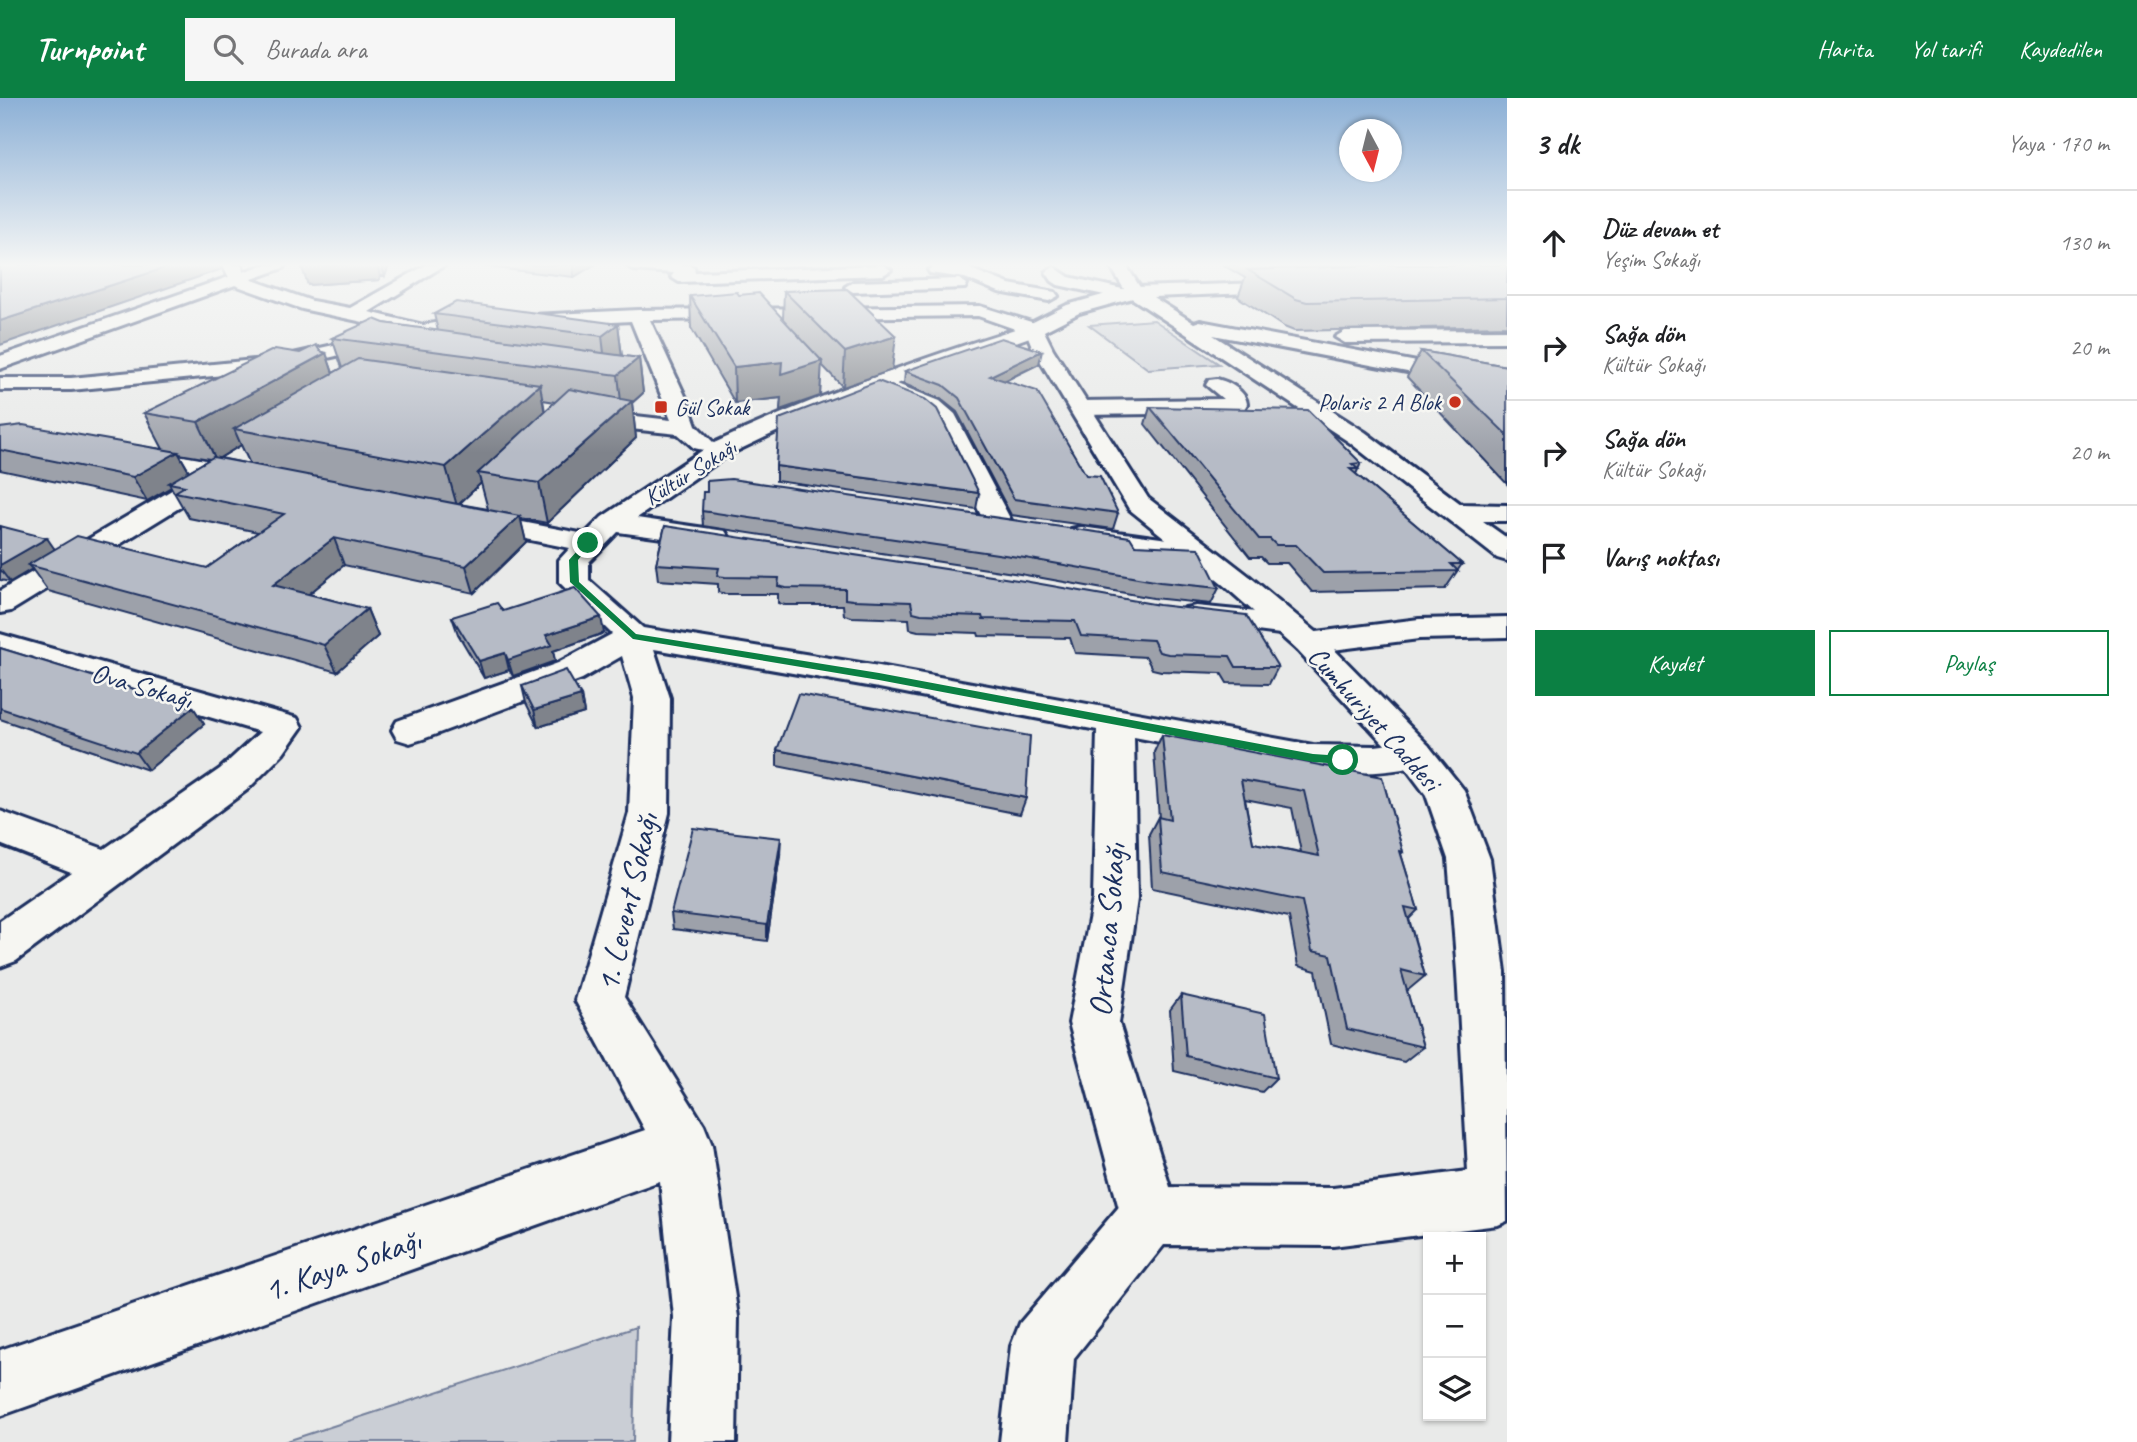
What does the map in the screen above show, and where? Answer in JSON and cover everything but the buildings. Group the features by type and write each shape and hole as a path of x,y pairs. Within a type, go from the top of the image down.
{"street":[{"path":"0,363 91,328"},
{"path":"421,328 428,329"},
{"path":"0,384 71,384 292,360 437,328"},
{"path":"644,328 676,400 685,429 693,437 719,450"},
{"path":"774,328 779,333"},
{"name":"Kültür Sokağı","path":"633,636 574,582 573,560 612,523 719,450 785,419 965,351 1010,328"},
{"name":"Cumhuriyet Caddesi","path":"1042,328 1043,349 1138,503 1299,634 1415,754 1444,790 1469,859 1502,1202 1333,1217 1150,1216"},
{"path":"1187,328 1357,437 1507,552"},
{"path":"1205,328 1507,385"},
{"path":"1249,336 1507,336"},
{"path":"292,360 308,373 321,376"},
{"path":"821,380 838,399"},
{"path":"877,384 932,406 947,419 1012,525 1197,552"},
{"path":"1080,408 1236,404 1236,399 1217,385"},
{"path":"562,418 685,429"},
{"path":"114,451 275,481"},
{"path":"0,604 246,456"},
{"path":"679,477 719,483"},
{"path":"482,500 456,517 588,543"},
{"path":"1455,512 1505,514"},
{"path":"612,523 746,542"},
{"path":"1166,611 1299,634 1507,627"},
{"path":"411,730 570,671 633,636 879,677 1313,758 1375,760 1415,754"},
{"name":"1. Levent Sokağı","path":"633,636 652,698 649,813 599,1000 684,1144 706,1317 702,1442"},
{"name":"Ova Sokağı","path":"2,646 284,727 270,745 234,779 107,868"},
{"name":"Ortanca Sokağı","path":"1115,721 1115,899 1094,1023 1150,1216"},
{"path":"0,827 107,868"},
{"path":"0,947 107,868"},
{"name":"1. Kaya Sokağı","path":"0,1383 684,1144"},
{"path":"1034,1442 1043,1346 1150,1216"}],"shaded area":[{"path":"1093,328 1165,328 1219,364 1148,369"},
{"path":"636,1327 633,1442 284,1442"}],"place":[{"name":"Polaris 2 A Blok","path":"1455,402"},
{"name":"Gül Sokak","path":"661,407"}],"route":[{"path":"588,543 573,560 574,582 633,636 879,677 1313,758 1343,760"}]}
